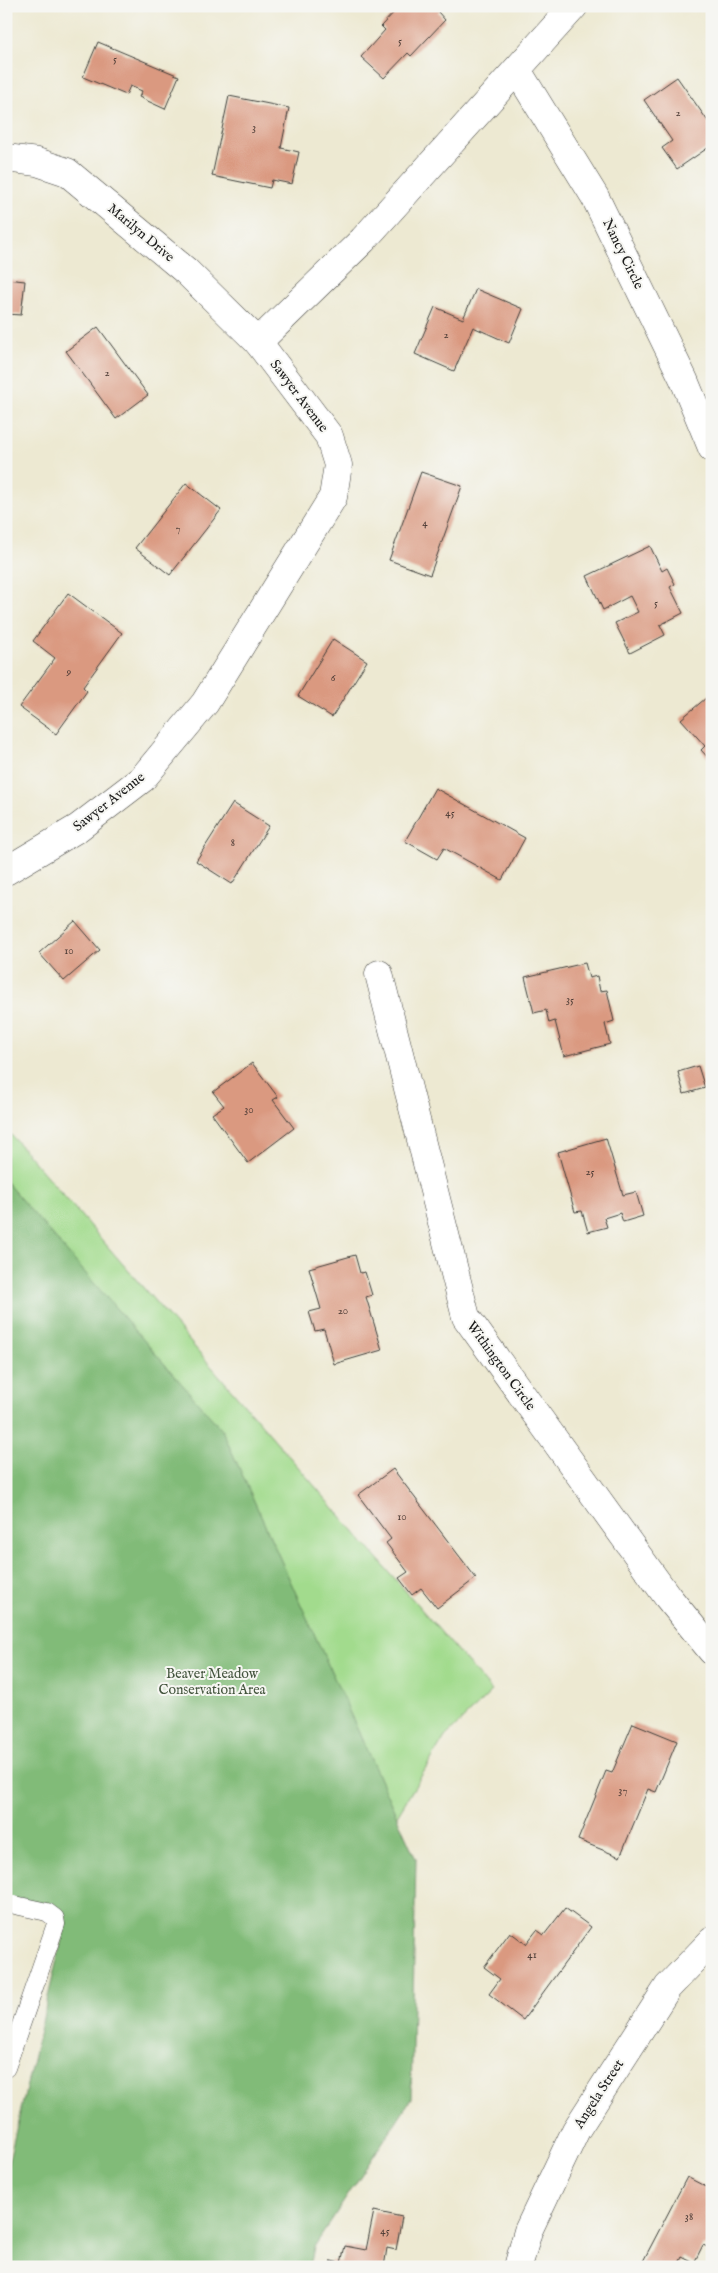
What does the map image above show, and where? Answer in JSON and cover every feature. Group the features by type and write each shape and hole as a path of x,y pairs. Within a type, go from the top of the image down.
{"street":[{"path":"258,342 363,240 574,6"},
{"name":"Nancy Circle","path":"517,70 595,197 684,380 712,448"},
{"name":"Marilyn Drive","path":"6,158 37,162 67,172 186,271 258,342"},
{"name":"Sawyer Avenue","path":"6,871 78,828 142,779 205,702 334,497 338,464 329,436 258,342"},
{"name":"Withington Circle","path":"379,974 466,1317 667,1596 712,1651"},
{"name":"Angela Street","path":"518,2267 528,2232 576,2130 668,1987 712,1941"}],"lane":[{"path":"6,1903 47,1912 55,1918 56,1924 6,2068"}],"green space":[{"name":"Beaver Meadow Conservation Area","path":"6,1129 492,1691 445,1737 297,1980 6,1794"},
{"path":"6,1182 222,1430 416,1859 411,2099 314,2247 310,2267 6,2267 6,2172 66,1922 6,1900"}],"building":[{"path":"400,6 443,6 438,12 445,20 411,56 408,53 384,78 361,57 385,30 381,26"},
{"path":"98,42 179,76 165,109 139,97 142,91 130,86 126,95 83,77"},
{"path":"677,77 712,127 712,145 677,169 662,148 672,141 644,100"},
{"path":"229,96 289,108 281,148 299,152 292,184 272,180 270,188 212,176"},
{"path":"6,279 25,281 21,315 6,314"},
{"path":"476,289 523,309 509,343 473,327 454,371 415,354 435,307 463,319"},
{"path":"98,327 148,395 116,419 66,351"},
{"path":"421,472 462,486 430,575 389,560"},
{"path":"186,483 221,510 170,575 135,548"},
{"path":"650,546 662,571 667,568 675,584 670,587 683,613 660,625 665,635 630,653 615,623 638,612 630,596 603,610 587,576"},
{"path":"68,593 122,633 83,687 87,691 56,734 19,707 55,658 33,641"},
{"path":"333,639 367,661 332,717 298,696"},
{"path":"712,693 712,762 701,750 705,746 681,719"},
{"path":"435,788 525,838 502,880 444,848 437,859 405,841"},
{"path":"233,803 269,826 232,884 196,861"},
{"path":"75,921 100,950 64,981 39,953"},
{"path":"585,963 589,978 597,976 600,991 607,990 614,1021 605,1024 610,1044 564,1056 555,1021 549,1023 546,1010 534,1013 525,977"},
{"path":"252,1063 278,1097 273,1100 294,1128 248,1163 212,1114 224,1106 213,1092"},
{"path":"698,1066 705,1088 684,1094 678,1072"},
{"path":"606,1138 623,1195 636,1192 643,1216 623,1222 620,1213 604,1218 607,1227 588,1232 582,1211 575,1212 558,1152"},
{"path":"355,1255 360,1273 365,1272 372,1295 366,1297 382,1350 334,1364 324,1329 315,1331 309,1312 321,1309 309,1268"},
{"path":"393,1469 476,1578 437,1608 421,1588 412,1595 399,1578 408,1572 386,1543 391,1539 358,1495"},
{"path":"633,1723 677,1741 656,1792 648,1789 620,1857 578,1840 606,1771 612,1773"},
{"path":"565,1908 591,1927 523,2020 489,1994 500,1979 484,1967 510,1932 526,1944 537,1930 544,1935"},
{"path":"687,2177 712,2190 712,2249 703,2245 694,2263 682,2257 677,2267 640,2267"},
{"path":"374,2211 402,2217 396,2250 387,2248 384,2267 330,2267 331,2261 341,2263 345,2246 366,2250"}]}
